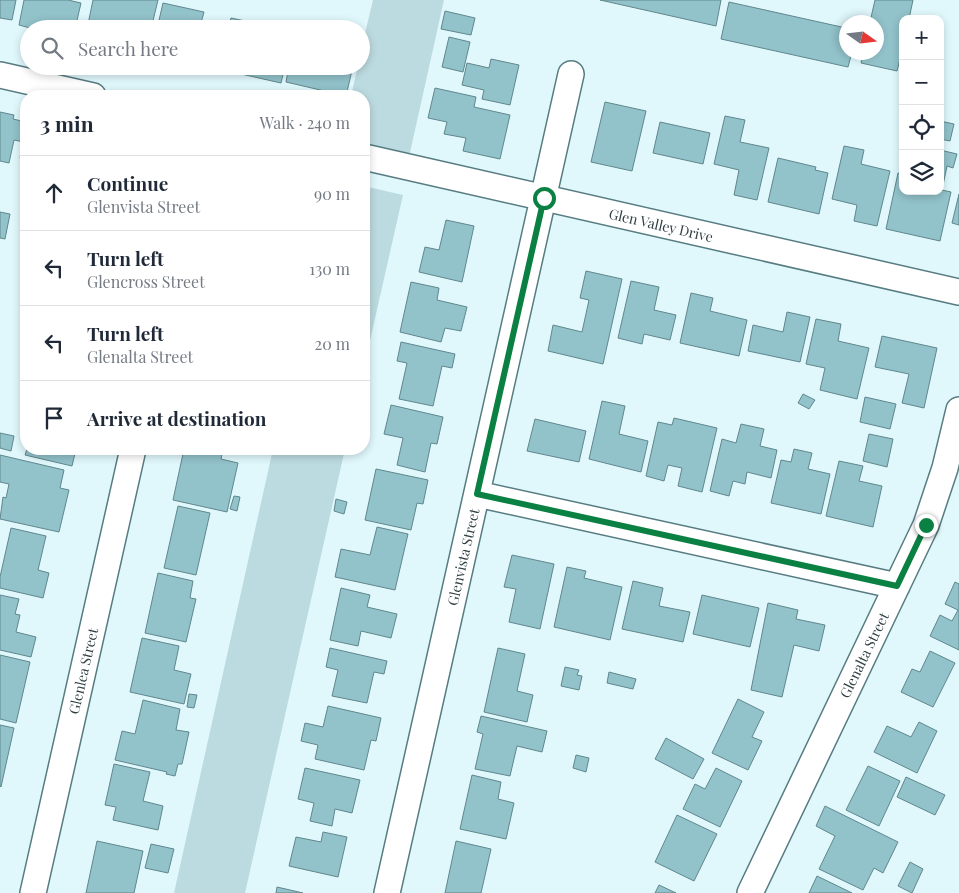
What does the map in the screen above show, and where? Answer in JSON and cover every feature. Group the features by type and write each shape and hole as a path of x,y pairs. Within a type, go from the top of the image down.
{"street":[{"name":"Glenvista Street","path":"387,893 571,74"},
{"path":"0,75 66,90"},
{"name":"Glen Valley Drive","path":"370,158 959,292"},
{"name":"Glenalta Street","path":"750,893 926,525 945,468 959,410"},
{"name":"Glenlea Street","path":"33,893 131,455"},
{"path":"477,494 897,586"}],"shaded area":[{"path":"373,0 444,0 409,157 370,148 370,90 352,90 356,75 370,75 370,20 368,20"},
{"path":"370,187 403,195 370,341"},
{"path":"272,455 344,455 245,893 174,893"}],"building":[{"path":"0,0 16,0 12,20 0,18"},
{"path":"24,0 68,0 81,3 77,20 20,20"},
{"path":"93,0 158,0 153,20 89,20"},
{"path":"600,0 721,0 716,26"},
{"path":"875,0 913,0 910,15 899,15 899,63 897,71 861,63 862,60 884,60 884,15 872,15"},
{"path":"729,2 839,26 839,60 850,60 848,67 721,39"},
{"path":"163,3 204,12 202,20 159,20"},
{"path":"445,11 475,18 471,35 441,29"},
{"path":"449,37 470,42 463,72 442,67"},
{"path":"491,59 519,65 510,105 482,99 484,90 462,85 467,63 489,68"},
{"path":"246,75 283,75 281,83"},
{"path":"287,75 351,75 347,90 320,90 286,82"},
{"path":"435,88 476,97 474,107 510,115 500,159 463,151 466,138 444,134 447,122 428,118"},
{"path":"605,102 646,111 632,171 591,162"},
{"path":"0,112 14,115 13,119 20,121 20,141 14,140 9,163 0,161"},
{"path":"725,116 745,120 740,142 769,148 757,200 734,195 739,170 714,164"},
{"path":"660,122 710,133 703,164 653,153"},
{"path":"944,122 954,124 950,141 944,140"},
{"path":"844,146 864,150 861,164 890,171 877,226 854,221 857,205 832,199"},
{"path":"944,151 957,154 953,168 947,166 944,180"},
{"path":"778,158 816,167 815,170 828,173 819,214 768,202"},
{"path":"898,173 899,195 944,195 944,190 951,192 940,241 886,229"},
{"path":"959,194 959,225 952,223"},
{"path":"0,212 10,214 5,239 0,238"},
{"path":"446,220 474,226 462,282 419,272 425,247 439,250"},
{"path":"586,271 622,279 603,364 548,351 553,325 582,332 589,300 580,298"},
{"path":"631,281 659,287 654,310 676,315 670,340 644,334 642,344 618,338"},
{"path":"411,282 439,288 437,300 467,307 461,331 445,328 441,342 400,332"},
{"path":"691,293 713,298 710,311 747,320 739,356 680,343"},
{"path":"787,312 810,317 800,362 748,351 753,325 783,332"},
{"path":"816,319 841,324 838,341 869,348 857,399 820,390 825,368 806,364"},
{"path":"882,336 937,348 924,408 902,403 909,374 875,367"},
{"path":"401,342 455,354 452,368 442,366 433,406 399,399 407,363 397,361"},
{"path":"803,394 815,400 809,409 798,403"},
{"path":"865,397 896,404 890,429 860,422"},
{"path":"602,401 625,406 619,434 648,441 641,472 589,459"},
{"path":"391,405 443,417 437,444 431,443 425,472 397,465 403,438 384,434"},
{"path":"674,418 717,428 702,492 678,486 682,468 668,465 664,481 646,476 658,422 672,425"},
{"path":"535,419 586,431 579,462 527,451"},
{"path":"741,424 764,429 760,446 777,450 771,478 747,472 745,484 733,481 729,496 710,491 722,439 736,443"},
{"path":"0,433 14,436 11,451 0,448"},
{"path":"869,434 893,439 887,467 863,461"},
{"path":"794,449 812,453 808,469 830,474 821,514 771,503 781,460 791,462"},
{"path":"0,455 64,470 60,488 69,490 59,532 0,519 3,497 6,498 9,484 0,482"},
{"path":"25,455 75,455 72,466"},
{"path":"183,455 222,455 221,459 238,463 227,512 173,500"},
{"path":"839,461 863,466 859,481 882,486 873,527 826,516"},
{"path":"376,469 428,480 423,504 417,503 411,530 365,520"},
{"path":"234,496 240,497 237,511 230,509"},
{"path":"336,499 347,502 344,514 334,511"},
{"path":"178,506 210,513 196,575 164,568"},
{"path":"377,527 408,534 395,590 335,577 341,549 370,555"},
{"path":"11,528 46,536 38,570 49,573 43,598 0,588 0,577"},
{"path":"512,555 554,564 540,629 509,622 516,589 504,587"},
{"path":"567,567 586,571 584,578 622,587 610,640 554,627"},
{"path":"158,573 193,581 190,598 196,599 186,642 145,633"},
{"path":"633,581 663,588 659,606 690,612 683,642 622,629"},
{"path":"955,582 959,584 959,650 930,636 940,615 952,621 958,610 945,604"},
{"path":"341,588 370,595 367,607 397,614 391,638 361,631 358,646 330,640"},
{"path":"0,595 19,599 15,614 20,615 16,632 36,637 31,657 0,650"},
{"path":"702,595 759,608 750,647 693,634"},
{"path":"768,603 798,610 796,619 825,625 819,651 794,645 782,697 751,690"},
{"path":"142,638 179,646 174,670 191,674 184,704 130,692"},
{"path":"330,648 387,661 384,674 374,672 367,703 332,696 338,670 326,667"},
{"path":"498,648 525,654 517,691 533,695 527,722 484,712"},
{"path":"930,651 955,663 933,707 901,692 912,669 920,672"},
{"path":"0,655 30,662 16,723 0,719"},
{"path":"565,667 579,670 577,675 582,676 579,690 561,686"},
{"path":"609,672 636,679 633,689 607,683"},
{"path":"189,694 197,695 194,708 187,707"},
{"path":"738,699 764,712 752,737 762,741 748,770 712,753"},
{"path":"143,700 180,709 176,730 189,732 182,764 178,764 175,776 166,774 167,772 115,760 122,731 135,734"},
{"path":"328,706 381,718 376,741 371,740 364,770 315,759 318,745 301,741 305,723 323,727"},
{"path":"481,716 547,731 542,752 517,746 510,776 475,769 483,734 477,732"},
{"path":"919,722 937,731 917,773 874,752 887,726 911,737"},
{"path":"0,725 14,728 1,787 0,786"},
{"path":"666,738 704,759 693,779 655,759"},
{"path":"576,755 589,758 586,772 573,768"},
{"path":"114,764 150,772 143,801 163,806 158,830 113,820 116,807 105,805"},
{"path":"868,766 900,781 879,826 846,810"},
{"path":"305,768 360,780 352,813 335,809 332,826 310,821 314,803 298,799"},
{"path":"716,768 742,781 720,827 683,809 695,784 705,789"},
{"path":"472,775 501,782 498,799 514,803 506,839 460,829"},
{"path":"906,777 945,795 935,815 897,797"},
{"path":"825,806 898,842 883,873 874,868 863,890 819,869 835,836 816,826"},
{"path":"677,815 717,834 694,881 655,862"},
{"path":"323,832 347,837 338,877 289,866 296,837 321,842"},
{"path":"97,841 143,851 134,893 86,893"},
{"path":"456,841 491,849 481,893 445,893"},
{"path":"151,844 174,849 168,873 145,868"},
{"path":"910,862 923,869 912,893 898,886"},
{"path":"817,876 852,893 809,893"},
{"path":"659,885 676,893 655,893"},
{"path":"277,887 303,893 276,893"}],"route":[{"path":"544,198 477,494 897,586 926,525"}]}
